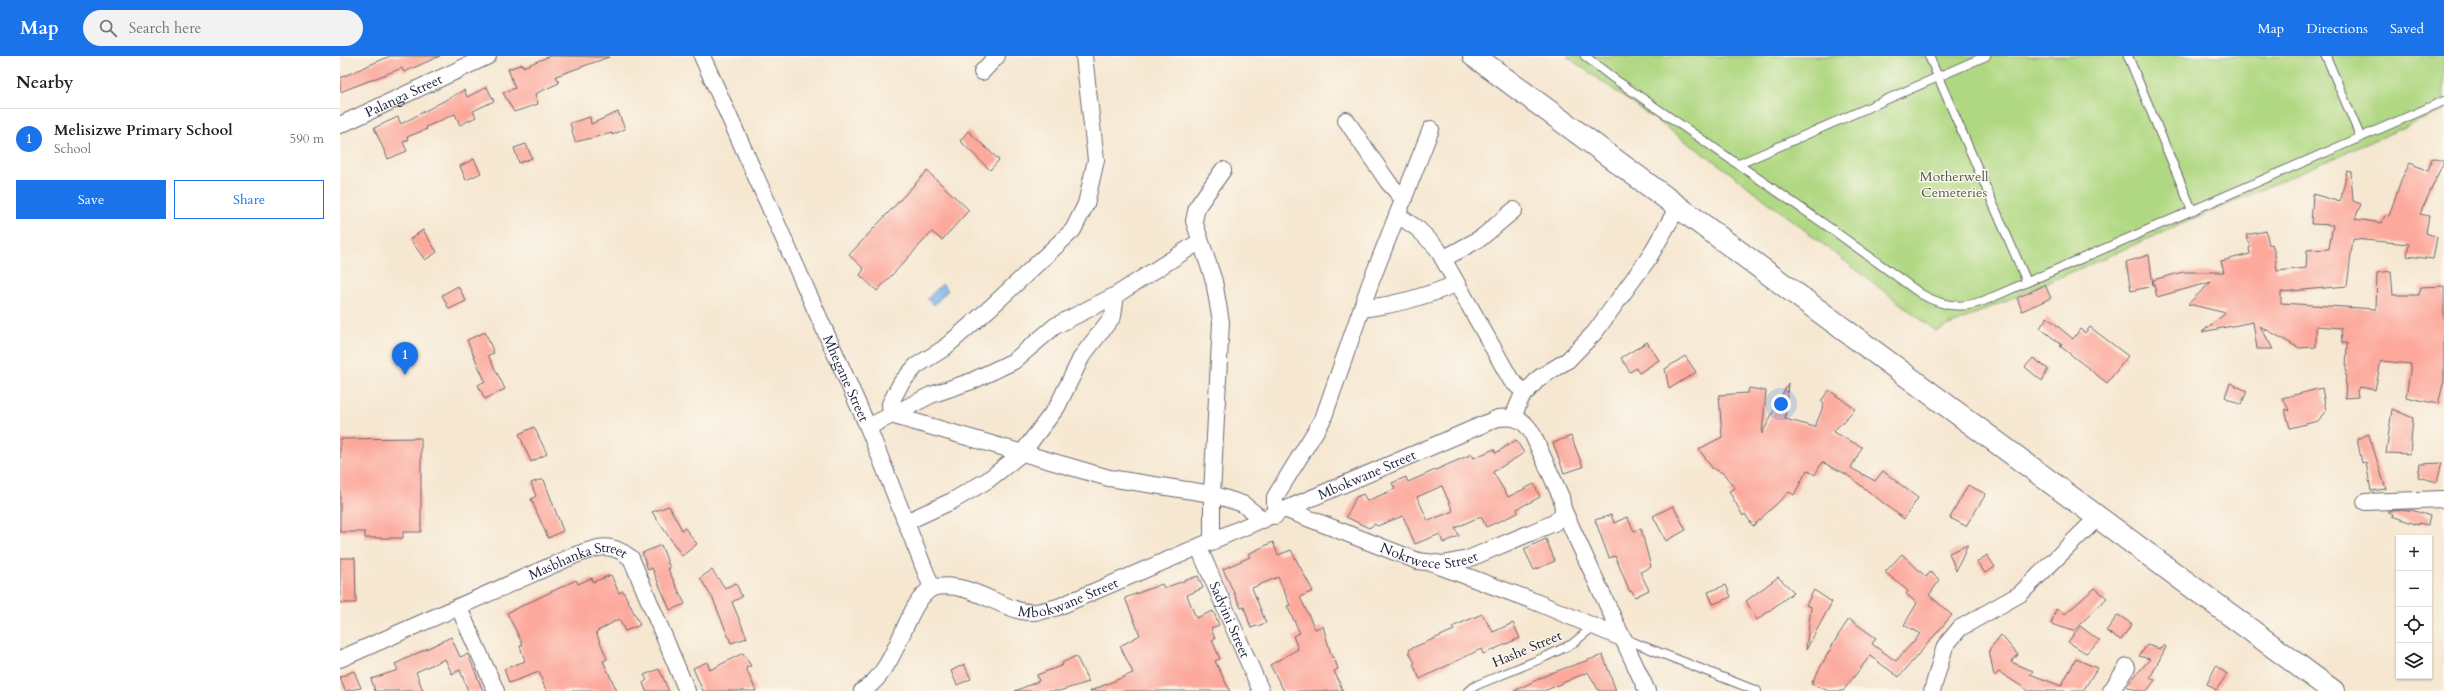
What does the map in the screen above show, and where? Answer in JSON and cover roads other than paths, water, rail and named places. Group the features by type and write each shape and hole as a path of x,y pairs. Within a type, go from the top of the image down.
{"main road":[{"path":"1474,56 2333,691"}],"street":[{"name":"Palanga Street","path":"340,125 488,56"},
{"name":"Mhegane Street","path":"702,56 868,427 932,588"},
{"path":"982,72 997,56"},
{"path":"891,415 890,404 901,383 916,366 942,349 990,308 1073,230 1086,204 1096,160 1084,56"},
{"path":"1346,120 1388,182 1404,200"},
{"path":"1275,515 1275,497 1323,420 1362,309 1431,129"},
{"path":"1206,545 1212,494 1221,322 1214,281 1199,242 1194,221 1197,207 1223,170"},
{"path":"1647,691 1563,509 1561,497 1532,433 1527,424 1513,417 1525,393 1539,378 1568,360 1595,332 1648,259 1678,207"},
{"path":"1443,259 1481,238 1514,210"},
{"path":"1398,215 1418,229 1437,248 1511,380 1525,393"},
{"path":"868,427 931,395 972,381 1014,361 1055,326 1116,295 1199,242"},
{"path":"1362,309 1390,306 1426,296 1456,284"},
{"path":"906,522 952,501 988,480 1022,453 1057,407 1082,356 1113,316 1116,295"},
{"name":"Nokrwece Street","path":"891,415 912,422 941,428 1110,478 1212,494 1418,561 1434,564 1450,564 1468,559 1554,522 1559,519 1563,509"},
{"name":"Mbokwane Street","path":"932,588 942,586 960,588 1022,611 1045,611 1074,602 1498,418 1513,417"},
{"path":"2365,502 2444,499"},
{"path":"1932,691 1946,646 1960,628 2020,594 2098,517"},
{"name":"Sadyini Street","path":"1206,545 1261,691"},
{"name":"Masbhanka Street","path":"340,660 593,549 607,546 621,550 631,558 640,576 687,691"},
{"path":"1434,564 1624,639"},
{"path":"870,689 886,666 922,596 932,588"},
{"path":"459,608 496,691"},
{"path":"2111,691 2127,667"}],"lane":[{"path":"1585,56 1613,78 1739,164 1935,302 1946,306 1968,306 1979,303 2444,100"},
{"path":"1929,56 2027,282"},
{"path":"1739,164 1986,56"},
{"path":"2128,56 2192,210"},
{"path":"2326,56 2360,136"},
{"name":"Hashe Street","path":"1468,691 1477,685 1572,644 1594,626"},
{"path":"1624,639 1757,691"}],"water":[{"path":"942,284 948,290 934,305 927,299"}],"place":[{"name":"Melisizwe Primary School","path":"405,375"}],"park label":[{"name":"Motherwell Cemeteries","path":"1954,184"}]}
